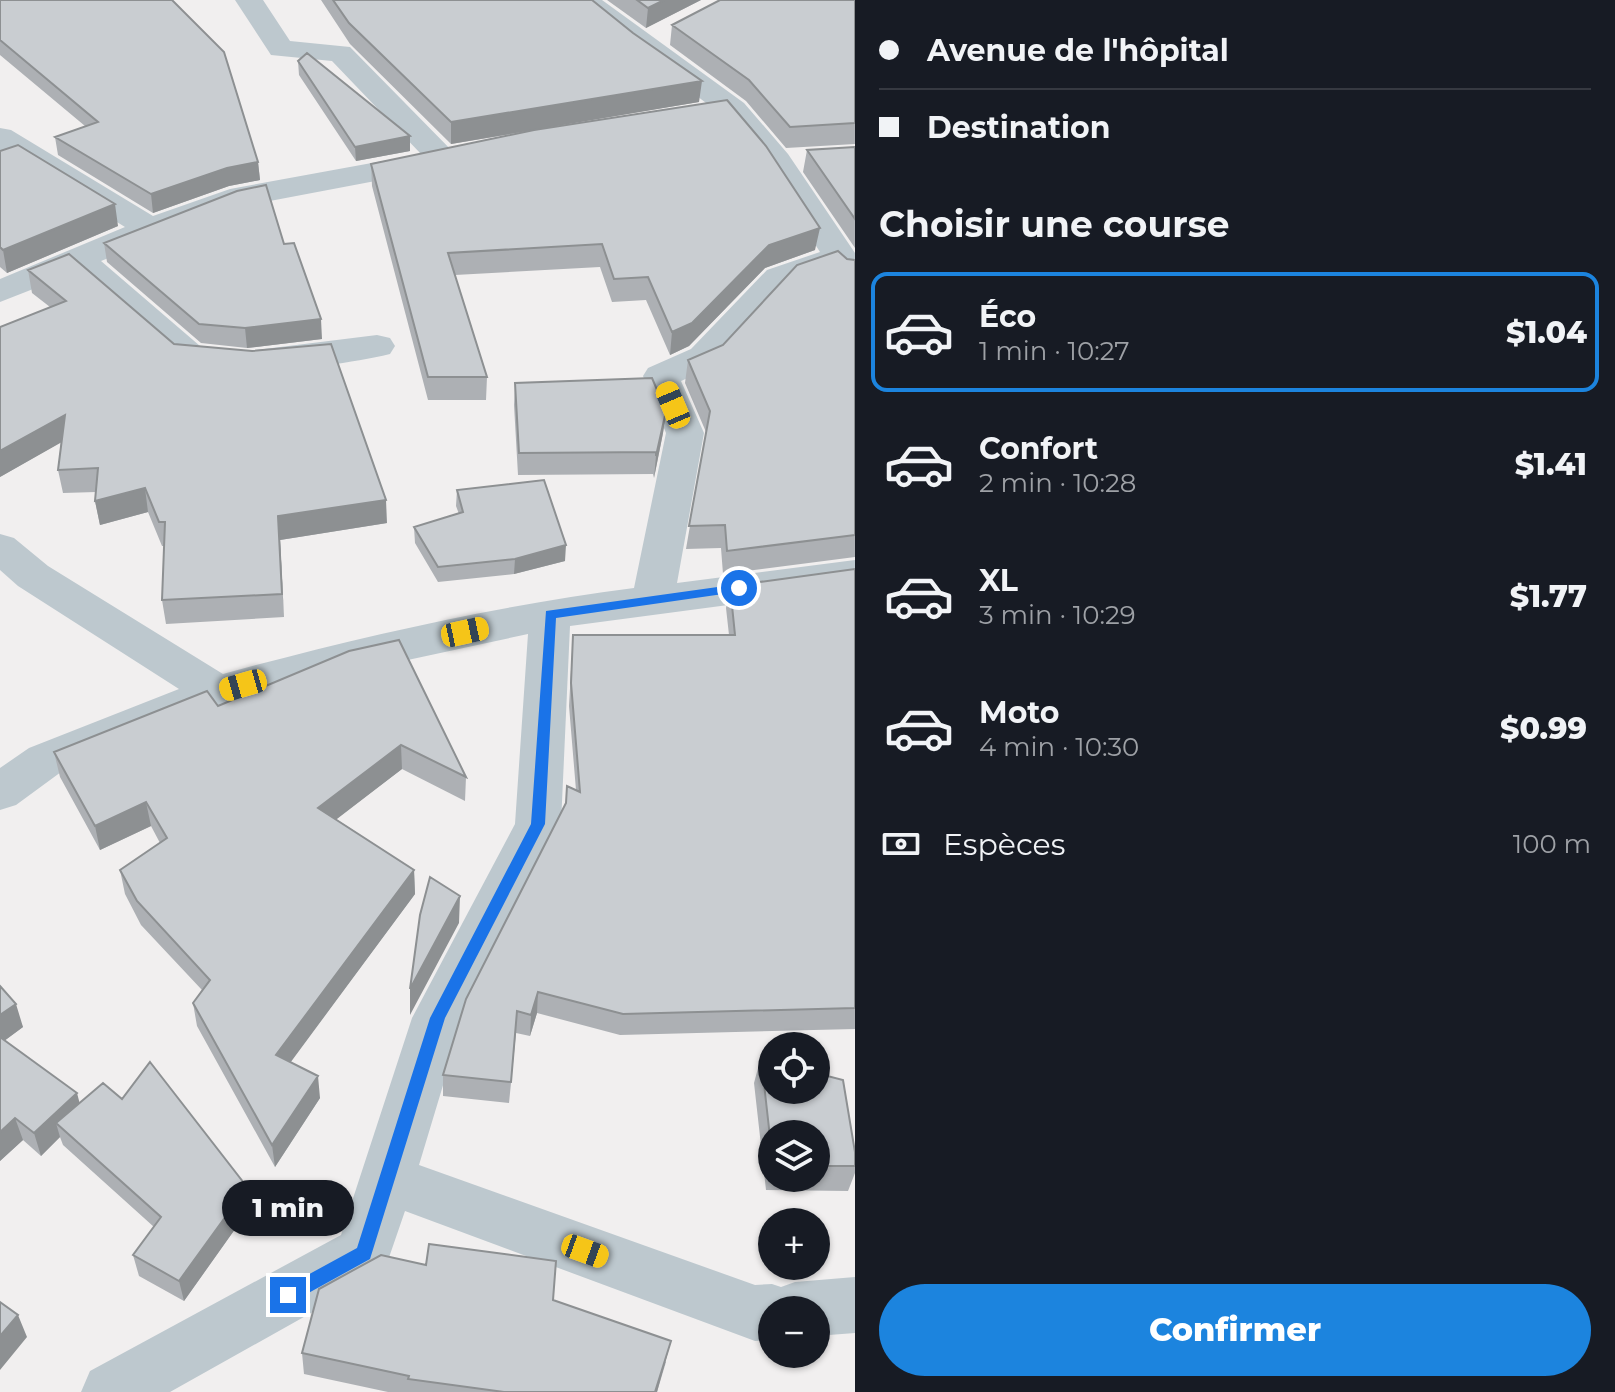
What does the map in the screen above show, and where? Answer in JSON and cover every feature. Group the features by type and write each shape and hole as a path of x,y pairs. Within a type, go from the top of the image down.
{"street":[{"path":"0,292 150,228 230,199 458,156 340,53 281,49 249,0"},
{"path":"584,0 655,38 733,109 777,161 847,264 779,277 704,357 661,376 685,433 653,599"},
{"path":"686,116 733,109"},
{"path":"0,137 150,228"},
{"path":"777,161 808,159"},
{"path":"78,259 190,356 247,362 377,346"},
{"path":"0,548 16,582 217,692"},
{"path":"0,792 45,760 217,692 324,662 550,614 855,574"},
{"path":"111,1392 364,1253 438,1018 538,824 550,614"},
{"path":"387,1179 758,1313"},
{"path":"830,1307 855,1305"}],"building":[{"path":"0,0 172,0 224,52 258,162 227,168 151,194 55,137 98,122 0,40"},
{"path":"333,0 592,0 702,81 451,122 349,23"},
{"path":"637,0 664,0 648,8"},
{"path":"720,0 855,0 855,123 790,127 749,80 672,25"},
{"path":"307,53 410,136 355,147 298,61"},
{"path":"727,100 766,146 820,228 769,245 692,323 672,332 648,277 614,279 602,244 448,253 487,377 428,377 371,164 534,130"},
{"path":"18,145 115,204 3,250 0,247 0,151"},
{"path":"855,147 855,219 807,150"},
{"path":"266,185 284,244 294,243 321,319 245,328 199,324 104,243 237,191"},
{"path":"838,251 847,259 855,260 855,535 727,551 725,525 689,526 710,411 688,360 723,345 797,265"},
{"path":"69,254 174,344 252,351 331,344 386,500 278,516 282,594 162,600 165,522 159,522 145,488 95,501 98,468 58,470 65,415 0,451 0,327 66,301 28,270"},
{"path":"652,378 666,411 656,456 656,452 519,453 515,383"},
{"path":"544,480 566,545 515,559 438,567 414,527 463,512 457,490"},
{"path":"855,569 855,1008 623,1014 538,992 531,1015 517,1011 511,1082 443,1075 466,999 566,803 567,786 580,792 571,683 573,635 735,635 730,586"},
{"path":"399,640 466,777 401,745 318,808 414,870 276,1055 318,1076 272,1145 193,1003 210,980 137,901 120,870 167,838 146,802 95,826 54,752 207,691 218,706 349,651"},
{"path":"430,877 460,896 410,989 420,915"},
{"path":"0,986 16,1004 0,1015"},
{"path":"0,1037 77,1093 34,1133 15,1118 0,1132"},
{"path":"150,1062 247,1187 179,1281 133,1255 161,1217 56,1123 103,1083 122,1099"},
{"path":"830,1077 843,1080 855,1166 830,1166 830,1120 768,1120 766,1104 830,1104"},
{"path":"429,1244 556,1261 553,1300 671,1341 655,1392 504,1392 408,1379 409,1376 302,1353 319,1289 381,1255 426,1265"},
{"path":"0,1302 18,1315 0,1336"}],"route":[{"path":"288,1295 364,1253 438,1018 538,824 550,614 739,588"}]}
